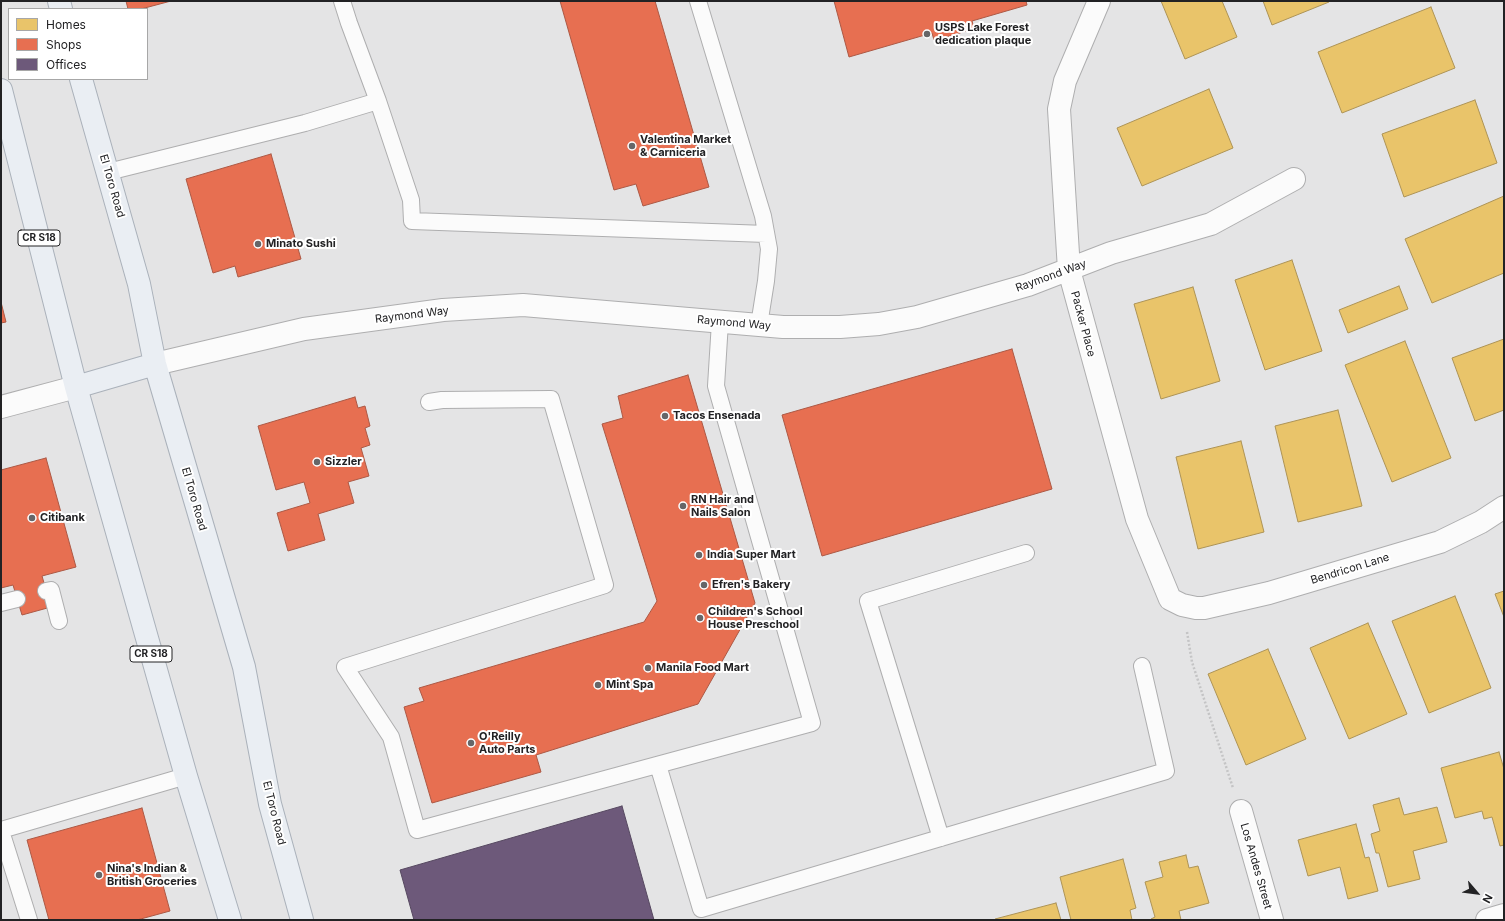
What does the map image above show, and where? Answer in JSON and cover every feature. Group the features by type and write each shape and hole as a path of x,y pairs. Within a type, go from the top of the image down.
{"main road":[{"name":"El Toro Road","path":"81,80 139,284 155,364 244,667 270,804 302,920"},
{"name":"CR S18","path":"1,90 76,386 186,776 230,920"},
{"path":"76,386 155,364"}],"street":[{"name":"Packer Place","path":"1099,1 1065,81 1059,109 1069,270 1136,519 1170,599 1185,606"},
{"name":"Raymond Way","path":"155,364 304,329 443,310 523,305 783,327 840,327 879,324 917,317 1028,285 1111,253 1211,224 1294,179"},
{"path":"1,407 76,386"},
{"name":"Bendricon Lane","path":"1185,606 1204,608 1262,595 1440,542 1481,522 1504,507"},
{"name":"Los Andes Street","path":"1241,811 1272,920"},
{"path":"1487,920 1504,915"}],"lane":[{"path":"342,1 378,100 411,200 412,221 766,234"},
{"path":"698,1 763,216 769,249 766,281 758,325"},
{"path":"108,172 305,123 378,100"},
{"path":"429,402 442,400 551,399 605,585 346,667 391,737 417,830 812,723 716,386 720,322"},
{"path":"941,838 868,601 1026,553"},
{"path":"46,591 51,590 59,621"},
{"path":"1,603 17,599"},
{"path":"658,765 701,909 1166,771 1142,666"},
{"path":"29,920 1,830 186,776"}],"path":[{"path":"1185,606 1192,662 1241,811"}],"building: Homes":[{"path":"1161,1 1222,1 1237,37 1185,59"},
{"path":"1263,1 1329,1 1329,2 1272,25"},
{"path":"1431,7 1455,68 1342,113 1318,52"},
{"path":"1209,89 1233,148 1142,186 1117,128"},
{"path":"1475,100 1497,163 1404,197 1382,134"},
{"path":"1504,196 1504,273 1432,303 1405,239"},
{"path":"1292,260 1322,351 1265,370 1235,280"},
{"path":"1399,286 1408,309 1348,333 1339,310"},
{"path":"1193,287 1220,381 1161,399 1134,304"},
{"path":"1504,339 1504,410 1475,421 1452,358"},
{"path":"1405,341 1451,458 1392,482 1345,365"},
{"path":"1338,410 1362,506 1298,522 1275,426"},
{"path":"1241,441 1264,532 1198,549 1176,457"},
{"path":"1504,591 1504,617 1495,594"},
{"path":"1455,596 1491,688 1429,713 1392,621"},
{"path":"1368,623 1407,714 1349,739 1310,648"},
{"path":"1268,649 1306,739 1246,765 1208,674"},
{"path":"1499,752 1504,769 1504,845 1500,846 1492,817 1484,819 1482,811 1455,818 1441,768"},
{"path":"1399,798 1404,815 1437,807 1447,842 1413,851 1420,879 1388,887 1379,853 1376,853 1371,834 1380,831 1373,805"},
{"path":"1356,824 1365,858 1369,857 1378,891 1348,899 1340,867 1308,876 1298,840"},
{"path":"1186,855 1189,868 1198,866 1209,903 1179,911 1181,920 1151,920 1155,917 1145,882 1163,877 1159,862"},
{"path":"1123,859 1136,908 1130,910 1132,920 1071,920 1060,877"},
{"path":"1056,903 1061,920 995,919"}],"building: Shops":[{"path":"126,1 171,1 145,8 128,8"},
{"path":"560,1 655,1 709,187 643,206 636,184 614,190"},
{"path":"834,1 1026,1 1027,5 972,21 974,28 954,35 934,40 932,33 849,57"},
{"path":"271,154 301,259 238,277 235,266 213,273 186,179"},
{"path":"1,302 6,322 1,323"},
{"path":"1012,349 1052,489 822,556 782,415"},
{"path":"688,375 755,603 698,704 536,755 541,772 432,803 404,707 424,701 419,688 644,622 657,601 602,424 623,418 618,396"},
{"name":"Sizzler","path":"355,397 358,408 365,406 370,426 365,428 370,445 361,448 369,476 348,482 354,503 318,514 325,540 288,551 277,513 310,503 304,482 276,490 258,426"},
{"name":"Citibank","path":"46,458 76,567 42,576 51,607 22,615 13,585 1,588 1,470"},
{"name":"Nina's Indian & British Groceries","path":"142,808 170,911 137,920 49,920 27,840"}],"building: Offices":[{"path":"622,806 654,920 414,920 400,870"}],"place":[{"name":"USPS Lake Forest dedication plaque","path":"927,34"},
{"name":"Valentina Market & Carniceria","path":"632,146"},
{"name":"Minato Sushi","path":"258,244"},
{"name":"Tacos Ensenada","path":"665,416"},
{"name":"Sizzler","path":"317,462"},
{"name":"RN Hair and Nails Salon","path":"683,506"},
{"name":"Citibank","path":"32,518"},
{"name":"India Super Mart","path":"699,555"},
{"name":"Efren's Bakery","path":"704,585"},
{"name":"Children's School House Preschool","path":"700,618"},
{"name":"Manila Food Mart","path":"648,668"},
{"name":"Mint Spa","path":"598,685"},
{"name":"O'Reilly Auto Parts","path":"471,743"},
{"name":"Nina's Indian & British Groceries","path":"99,875"}]}
